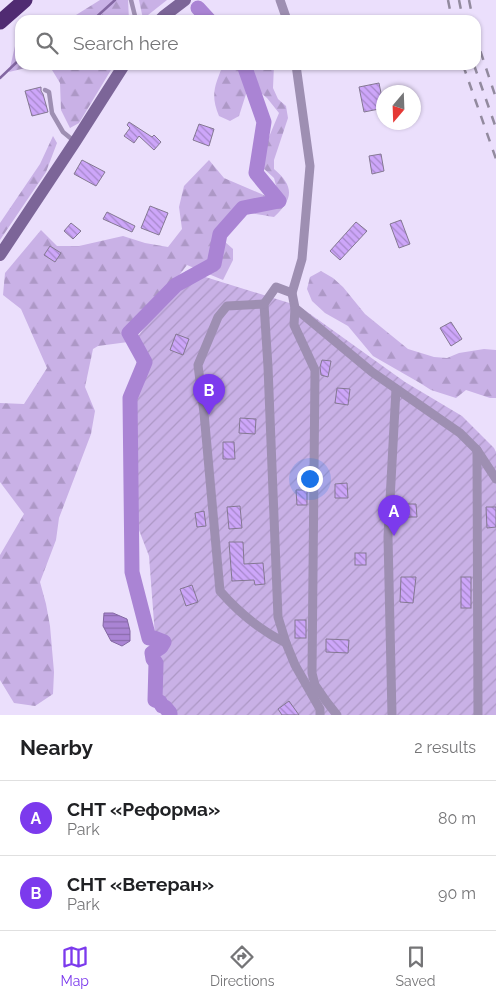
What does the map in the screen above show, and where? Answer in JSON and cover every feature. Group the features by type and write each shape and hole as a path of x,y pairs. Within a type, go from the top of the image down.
{"highway":[{"path":"0,22 19,5"}],"main road":[{"path":"166,15 185,0"},
{"path":"0,255 121,70"}],"street":[{"path":"280,0 285,15"},
{"path":"297,70 310,166 302,259 292,293 295,308 294,325 315,370 312,673 315,685 337,715"},
{"path":"292,293 276,287 264,304 278,617 295,665 320,708 320,715"},
{"path":"264,304 227,306 218,317 198,365 220,591 233,605 268,634 286,643"},
{"path":"295,308 372,372 460,433 477,450 496,479"},
{"path":"392,715 388,537 396,389"},
{"path":"477,450 478,715"}],"lane":[{"path":"131,0 135,15"},
{"path":"46,90 49,92 52,113 63,132 75,142"}],"green space":[{"path":"100,0 128,0 129,15 76,15"},
{"path":"139,0 167,0 148,15 142,15"},
{"path":"15,46 15,70 17,70 9,72"},
{"path":"52,70 111,70 79,123 70,128 61,110 60,83"},
{"path":"221,70 274,70 273,88 278,99 286,106 288,118 274,160 274,169 286,182 289,193 288,199 274,217 246,213 235,216 228,221 223,229 224,241 233,249 233,260 223,280 187,265 128,342 98,346 93,349 85,387 95,411 91,434 59,518 56,540 40,582 50,626 54,672 53,694 35,706 14,703 0,680 0,555 24,514 0,482 0,403 24,404 47,368 21,309 3,295 5,273 41,230 57,246 79,246 123,236 145,243 168,247 182,229 179,207 184,186 209,160 224,178 266,196 278,193 274,178 262,167 266,144 279,113 267,98 256,89 246,94 239,116 230,121 219,116 214,96"},
{"path":"53,136 57,143 46,172 0,240 0,223 40,164"},
{"path":"186,271 299,306 405,382 462,416 494,448 496,452 496,715 164,715 160,702 149,556 125,494 139,335"},
{"path":"321,271 333,278 365,314 408,349 434,357 447,358 459,353 484,349 496,350 496,398 490,398 466,390 456,398 431,390 373,356 348,326 325,313 312,301 307,289 310,277"}],"shaded area":[{"path":"104,613 113,613 127,619 130,641 122,646 111,641 103,626"}],"building":[{"path":"379,83 379,85 376,85 376,110 364,112 359,87"},
{"path":"41,87 48,112 32,116 25,91"},
{"path":"129,122 152,137 154,135 161,142 154,150 139,136 134,143 124,136 130,128 127,125"},
{"path":"199,124 214,129 209,146 193,140"},
{"path":"381,154 384,171 372,174 369,156"},
{"path":"82,160 105,172 96,186 74,174"},
{"path":"150,206 168,213 159,235 141,228"},
{"path":"107,212 135,226 132,232 103,219"},
{"path":"401,220 410,244 399,248 390,224"},
{"path":"356,222 367,231 340,260 330,251"},
{"path":"71,223 81,231 73,239 64,231"},
{"path":"50,246 61,253 55,262 44,255"},
{"path":"451,322 462,339 451,346 440,328"},
{"path":"176,334 189,339 183,355 170,350"},
{"path":"322,360 331,361 328,377 321,375 320,367"},
{"path":"337,388 350,389 348,405 335,403"},
{"path":"240,418 256,419 255,434 239,433"},
{"path":"223,442 234,442 235,459 223,459"},
{"path":"347,483 348,498 335,498 335,484"},
{"path":"296,490 307,490 307,505 297,505"},
{"path":"407,504 416,504 417,517 408,517"},
{"path":"240,506 242,528 229,529 227,507"},
{"path":"486,507 496,507 496,527 487,528"},
{"path":"204,511 206,526 197,527 195,513"},
{"path":"229,542 243,542 244,564 263,563 265,584 255,585 254,580 232,581"},
{"path":"355,553 366,553 366,565 355,565"},
{"path":"401,577 416,577 413,603 400,602"},
{"path":"461,577 471,577 471,608 461,608"},
{"path":"192,585 198,602 186,606 180,589"},
{"path":"295,620 306,620 306,638 295,638"},
{"path":"326,639 349,640 348,653 326,652"},
{"path":"289,701 299,715 282,715 278,709"}],"waterway":[{"path":"98,15 115,0"},
{"path":"198,8 204,15"},
{"path":"0,78 15,64"},
{"path":"170,715 165,707 155,700 156,663 152,653 161,647 164,642 149,638 132,572 130,398 145,362 129,333 176,285 214,264 220,234 243,208 279,201 256,173 264,122 246,70"}],"railway":[{"path":"448,0 451,15"},
{"path":"459,0 462,15"},
{"path":"469,0 472,15"},
{"path":"481,53 496,98"},
{"path":"465,70 496,159"},
{"path":"476,70 496,128"}],"place":[{"name":"СНТ «Ветеран»","path":"209,415"},
{"name":"СНТ «Реформа»","path":"394,536"}]}
